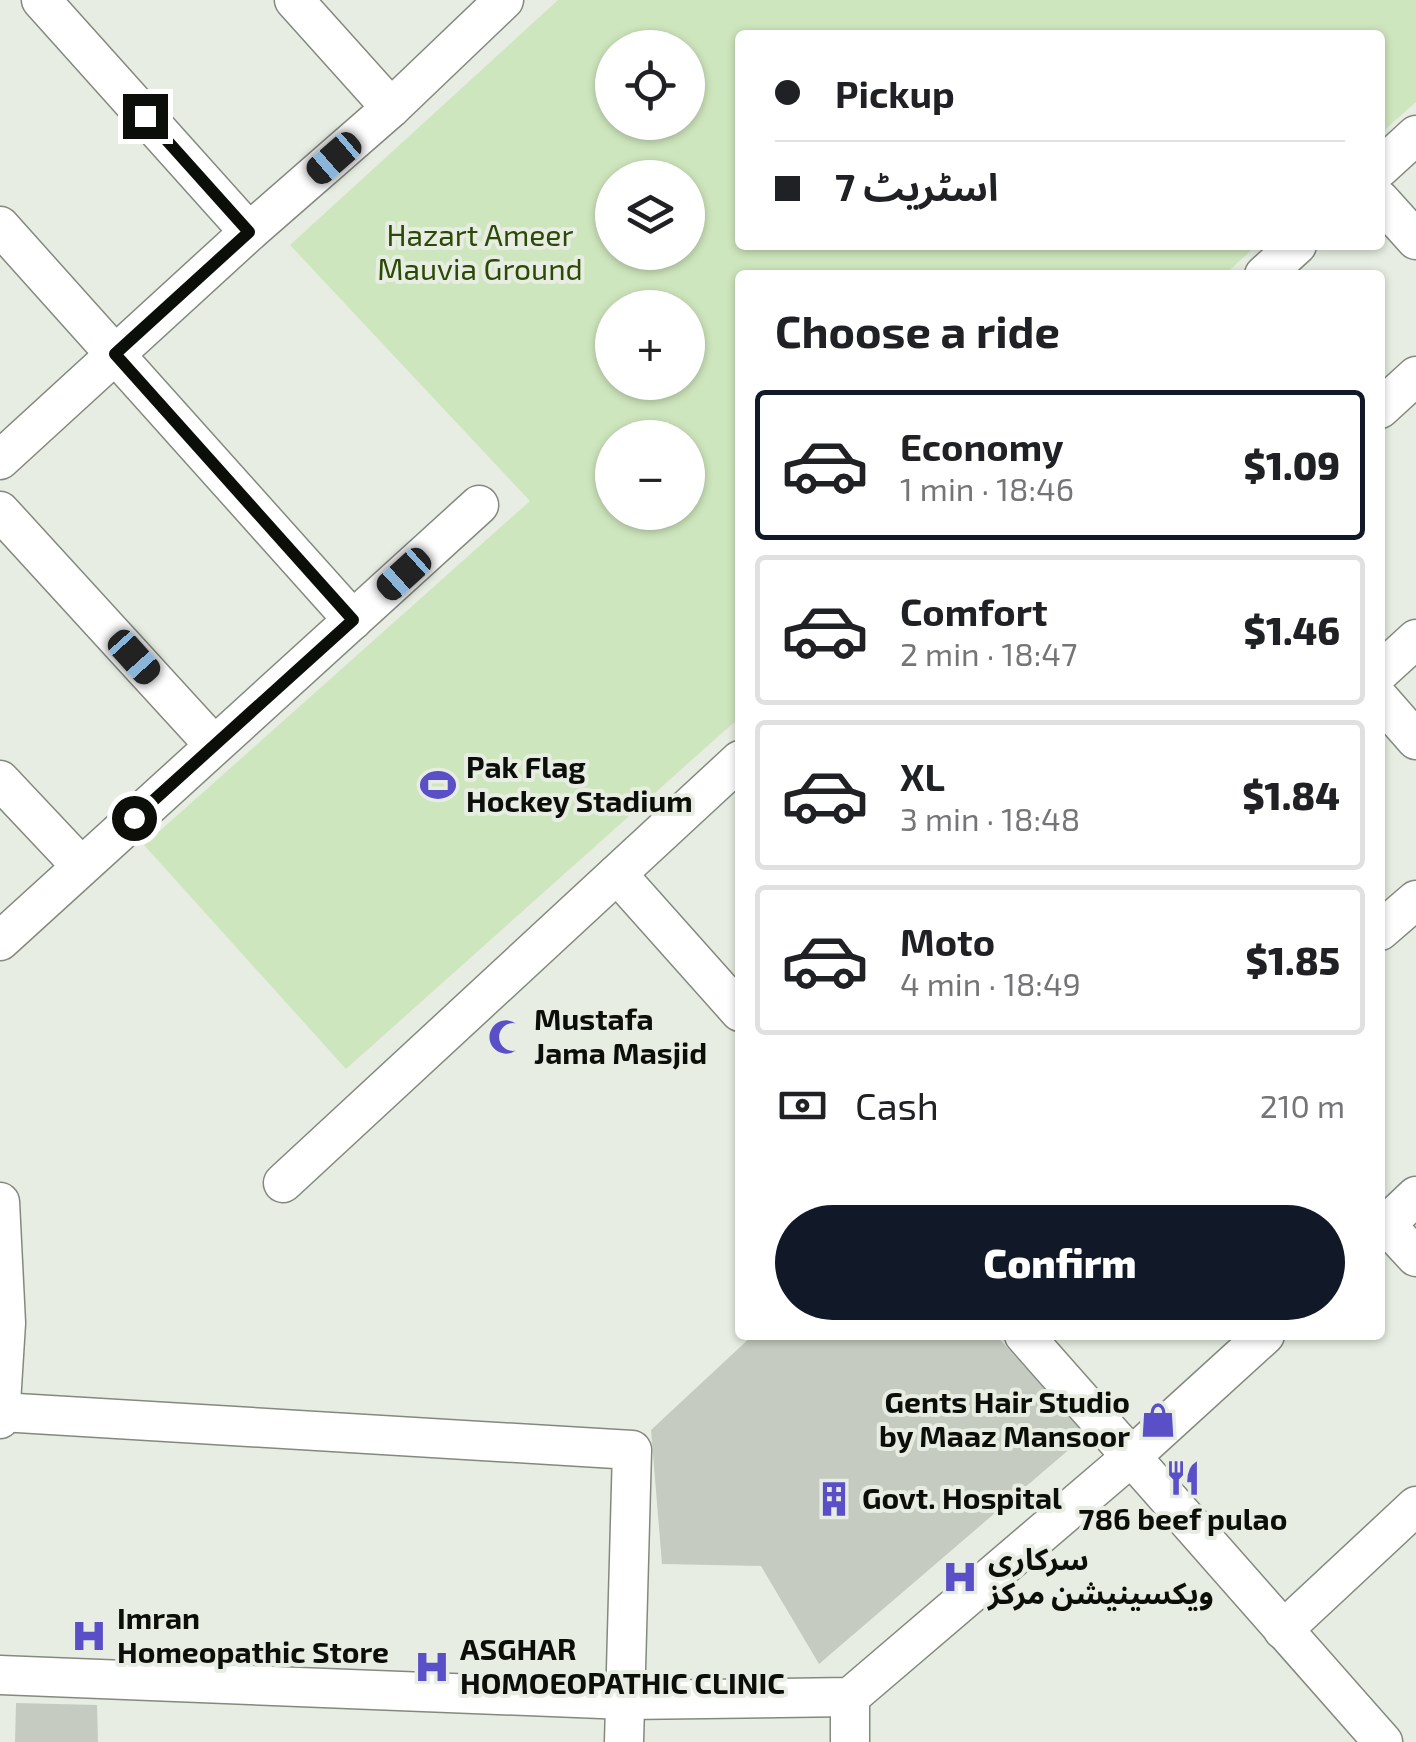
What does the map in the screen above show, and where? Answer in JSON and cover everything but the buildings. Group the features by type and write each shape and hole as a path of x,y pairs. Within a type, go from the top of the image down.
{"street":[{"path":"41,0 249,232"},
{"path":"294,0 392,108"},
{"path":"0,460 249,232 392,108 504,0"},
{"path":"1385,163 1416,134"},
{"path":"1385,206 1416,240"},
{"path":"0,226 353,620"},
{"path":"1270,270 1292,250"},
{"path":"1385,404 1416,376"},
{"path":"0,940 479,505"},
{"path":"0,510 214,745"},
{"path":"1385,667 1416,639"},
{"path":"1385,705 1416,740"},
{"path":"283,1183 735,765"},
{"path":"0,780 81,866"},
{"path":"617,874 735,1005"},
{"path":"1385,928 1416,900"},
{"path":"1385,1222 1416,1196"},
{"path":"0,1202 6,1322 0,1416 632,1450 624,1742"},
{"path":"1385,1227 1416,1258"},
{"path":"1028,1340 1383,1742"},
{"path":"0,1675 626,1700 850,1697 1131,1457 1260,1340"},
{"path":"1283,1630 1416,1506"},
{"path":"850,1697 850,1742"}],"green space":[{"name":"Hazart Ameer Mauvia Ground","path":"558,0 1416,0 1416,102 1385,130 1385,30 735,30 735,250 1252,250 1230,270 735,270 735,721 346,1069 144,845 530,501 290,245"}],"place":[{"name":"Pak Flag Hockey Stadium","path":"438,785"},
{"name":"Mustafa Jama Masjid","path":"506,1037"},
{"name":"Gents Hair Studio by Maaz Mansoor","path":"1158,1420"},
{"name":"786 beef pulao","path":"1183,1478"},
{"name":"Govt. Hospital","path":"834,1499"},
{"name":"سرکاری ویکسینیشن مرکز","path":"960,1577"},
{"name":"Imran Homeopathic Store","path":"89,1636"},
{"name":"ASGHAR HOMOEOPATHIC CLINIC","path":"432,1667"}],"route":[{"path":"134,818 353,620 115,354 249,232 145,116"}]}
